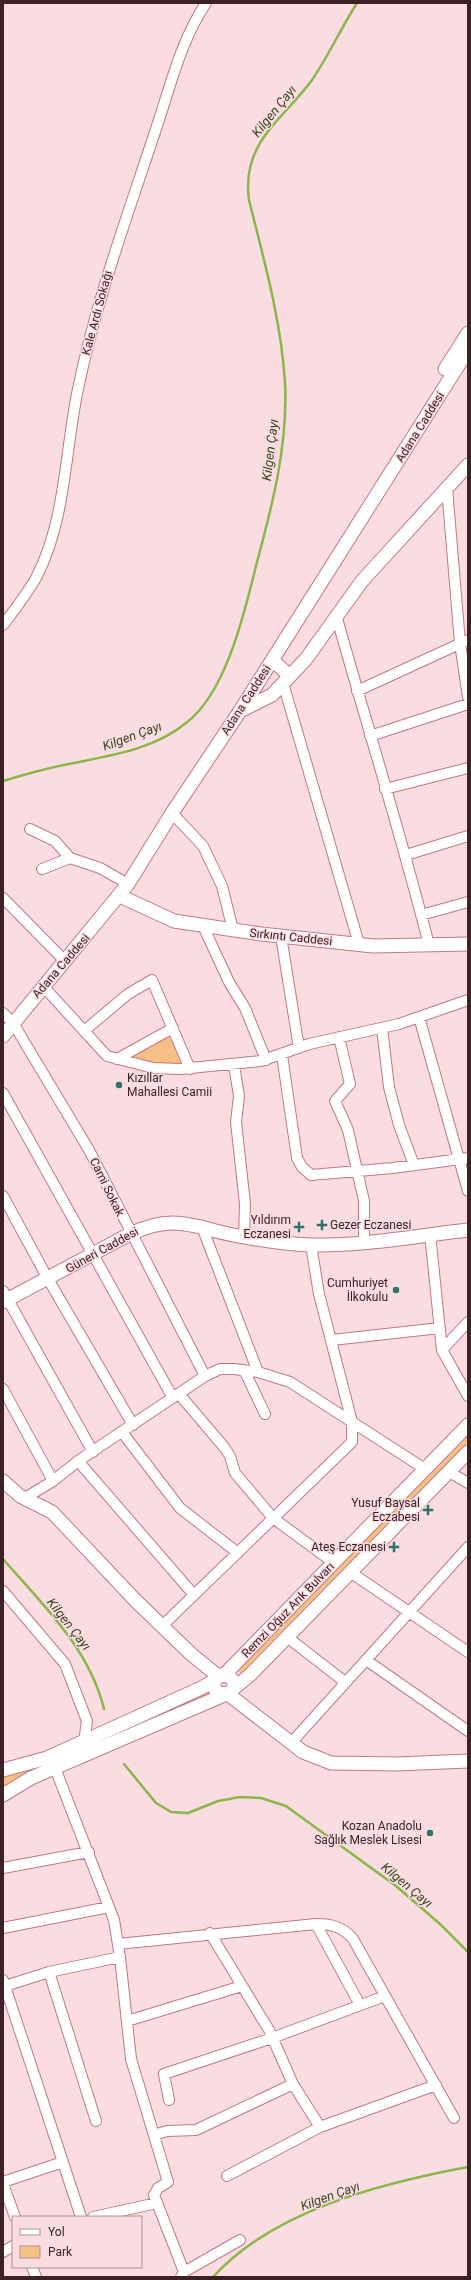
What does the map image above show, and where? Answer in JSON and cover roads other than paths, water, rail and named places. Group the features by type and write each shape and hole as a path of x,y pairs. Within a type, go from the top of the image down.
{"main road":[{"path":"213,750 235,707 468,333"},
{"name":"Adana Caddesi","path":"3,1036 43,986 120,896 172,813 240,711 468,350"},
{"path":"240,711 272,695 306,659 362,581 468,465"},
{"path":"272,660 287,679"},
{"name":"Sırkıntı Caddesi","path":"120,896 174,921 203,926 359,944 468,944"},
{"name":"Güneri Caddesi","path":"5,1298 48,1279 145,1227 168,1223 186,1223 244,1237 311,1244 364,1242 468,1230"},
{"name":"Remzi Oğuz Arık Bulvarı","path":"3,1770 47,1758 84,1742 219,1677 334,1563 468,1425"},
{"name":"Remzi Oğuz Arık Bulvarı","path":"3,1796 31,1778 229,1692 287,1636 468,1452"},
{"path":"3,1481 25,1498 52,1512 162,1626 219,1677 233,1679 229,1692"},
{"path":"219,1677 216,1691 229,1692 303,1752 331,1762 396,1764 468,1761"}],"street":[{"name":"Kale Ardı Sokağı","path":"3,624 37,575 46,554 56,518 78,388 110,266 176,65 194,20 206,3"},
{"path":"447,488 464,642 468,697"},
{"path":"336,616 385,789 406,855 429,945"},
{"path":"357,691 464,642"},
{"path":"287,679 359,944"},
{"path":"370,736 468,704"},
{"path":"385,789 468,768"},
{"path":"172,813 203,846 222,886 233,930"},
{"path":"30,830 55,841 70,858 100,868 128,884"},
{"path":"406,855 468,836"},
{"path":"42,869 70,858"},
{"path":"3,898 65,961"},
{"path":"421,915 468,902"},
{"path":"203,926 229,982 245,1008 266,1060"},
{"path":"281,936 299,1048"},
{"path":"84,1031 128,994 152,980 190,1069"},
{"path":"43,986 107,1056 154,1068 190,1069 234,1065 266,1060 299,1048 339,1037 382,1028 467,1004"},
{"name":"Cami Sokak","path":"3,1013 14,1023 89,1150 130,1234 205,1376"},
{"path":"419,1017 464,1159 468,1191"},
{"path":"117,1059 173,1028"},
{"path":"382,1028 389,1087 399,1125 414,1165"},
{"path":"339,1037 350,1084 335,1101 348,1130 356,1171 364,1200 364,1242"},
{"path":"282,1055 297,1158 302,1167 311,1175 464,1159"},
{"path":"234,1065 239,1096 236,1122 245,1204 244,1237"},
{"path":"3,1093 92,1256 176,1396 224,1447 230,1456 235,1473 274,1518 334,1563"},
{"path":"3,1196 48,1279 133,1425"},
{"path":"202,1227 258,1372"},
{"path":"430,1234 442,1350 468,1396"},
{"path":"162,1626 352,1442 352,1422 319,1294 311,1244"},
{"path":"5,1298 93,1452"},
{"path":"442,1350 468,1322"},
{"path":"332,1340 440,1328"},
{"path":"25,1498 53,1481 78,1461 205,1376 220,1369 258,1372 290,1382 425,1469"},
{"path":"244,1370 265,1414"},
{"path":"3,1389 53,1481"},
{"path":"122,1432 180,1508 238,1553"},
{"path":"78,1461 194,1595"},
{"path":"449,1472 468,1483"},
{"path":"291,1742 408,1613 464,1558 468,1547"},
{"path":"350,1572 408,1613 468,1652"},
{"path":"3,1591 65,1664 87,1721 84,1742"},
{"path":"287,1636 346,1682"},
{"path":"366,1660 468,1731"},
{"path":"55,1768 89,1852 114,1920 120,1957 131,2059 168,2182 158,2188 154,2195 182,2274 240,2240"},
{"path":"3,1868 89,1852"},
{"path":"3,1928 109,1907"},
{"path":"118,1944 316,1924 334,1926 350,1935 454,2118"},
{"path":"316,1924 360,2005"},
{"path":"210,1934 272,2038 294,2084 320,2127"},
{"path":"81,2216 4,1983 120,1957"},
{"path":"49,1972 96,2121"},
{"path":"127,2021 242,1986"},
{"path":"168,2100 164,2074 272,2038 385,1996"},
{"path":"154,2135 167,2131 196,2130 294,2084"},
{"path":"227,2176 320,2127 436,2085"},
{"path":"15,2216 3,2183 63,2162"},
{"path":"98,2216 157,2203"},
{"path":"3,2252 12,2247"}],"waterway":[{"name":"Kilgen Çayı","path":"3,781 48,768 128,751 158,740 186,723 200,709 213,692 223,671 247,603 269,518 282,451 284,428 285,382 283,359 276,313 249,200 248,180 251,162 267,133 312,80 357,3"},
{"name":"Kilgen Çayı","path":"3,1559 49,1611 76,1647 88,1666 104,1709"},
{"name":"Kilgen Çayı","path":"124,1764 156,1803 171,1812 188,1813 218,1801 240,1797 261,1798 286,1806 396,1886 440,1924 468,1952"},
{"name":"Kilgen Çayı","path":"213,2277 238,2254 266,2234 298,2217 331,2203 366,2191 468,2167"}],"place":[{"name":"Kızıllar Mahallesi Camii","path":"119,1085"},
{"name":"Gezer Eczanesi","path":"322,1225"},
{"name":"Yıldırım Eczanesi","path":"299,1227"},
{"name":"Cumhuriyet İlkokulu","path":"396,1290"},
{"name":"Yusuf Baysal Eczabesi","path":"428,1510"},
{"name":"Ateş Eczanesi","path":"394,1547"},
{"name":"Kozan Anadolu Sağlık Meslek Lisesi","path":"430,1833"}]}
